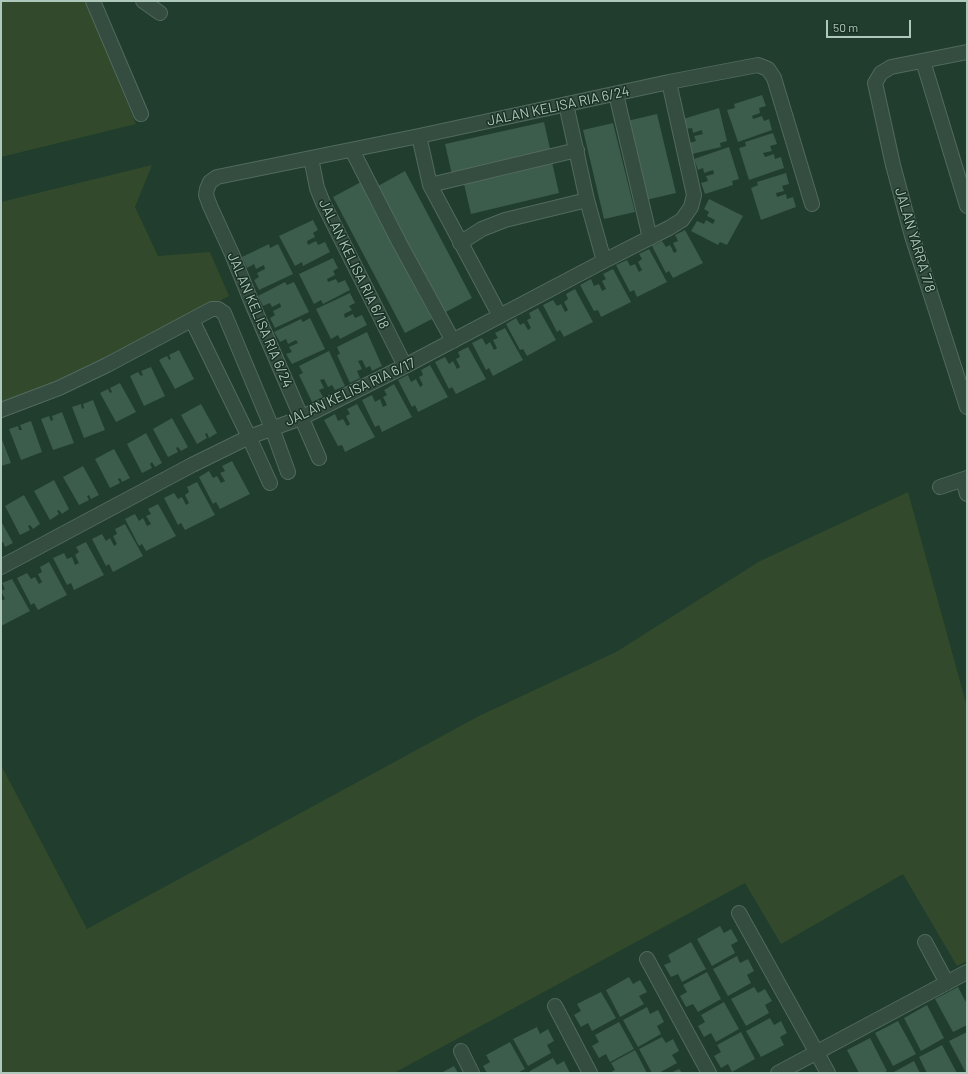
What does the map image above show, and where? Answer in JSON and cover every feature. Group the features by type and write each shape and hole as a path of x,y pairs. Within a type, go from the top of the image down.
{"street":[{"path":"93,1 141,114"},
{"path":"143,1 160,13"},
{"path":"967,52 924,61 967,206"},
{"name":"JALAN YARRA 7/8","path":"924,61 891,67 881,73 875,82 892,165 912,236 967,407"},
{"name":"JALAN KELISA RIA 6/24","path":"318,458 206,195 210,182 217,177 419,136 669,82 758,65 768,69 774,78 812,204"},
{"name":"JALAN KELISA RIA 6/17","path":"1,567 192,465 249,437 301,418 405,366 682,220 691,207 694,196 669,82"},
{"path":"616,94 650,238"},
{"path":"566,104 587,200 604,261"},
{"path":"419,136 430,185 500,316"},
{"path":"352,150 399,242 453,341"},
{"path":"430,185 577,150"},
{"name":"JALAN KELISA RIA 6/18","path":"311,158 317,188 323,204 405,366"},
{"path":"460,243 482,229 505,220 587,200"},
{"path":"1,410 59,388 107,365 212,309 218,309 224,313 272,428 288,472"},
{"path":"192,320 270,483"},
{"path":"940,487 965,479 967,494"},
{"path":"739,913 828,1073"},
{"path":"925,942 947,983"},
{"path":"647,960 709,1073"},
{"path":"778,1073 967,972"},
{"path":"555,1006 590,1073"},
{"path":"460,1050 472,1073"}],"green space":[{"path":"1,1 85,1 136,124 1,157"},
{"path":"152,165 135,207 158,256 210,252 229,296 62,380 1,402 1,202"},
{"path":"908,492 967,707 967,961 957,966 903,874 781,944 745,883 394,1073 1,1073 1,765 87,929 479,716 616,652 760,561"}],"building":[{"path":"762,95 766,106 759,108 760,113 752,116 753,119 762,116 764,121 769,119 772,130 738,142 727,110 735,108 734,104"},
{"path":"719,108 727,141 720,143 721,147 692,154 689,143 696,141 694,136 703,134 702,130 693,133 692,128 686,129 683,119"},
{"path":"657,114 676,193 646,200 627,121"},
{"path":"544,122 551,153 452,175 445,144"},
{"path":"613,123 635,212 604,219 583,130"},
{"path":"773,133 777,144 770,146 772,151 763,153 765,157 774,154 775,159 781,157 784,168 749,180 739,148 746,146 745,142"},
{"path":"729,147 739,179 732,181 733,185 705,194 701,183 708,181 706,176 714,174 713,170 704,173 703,168 698,170 694,159"},
{"path":"552,162 559,193 471,214 464,184"},
{"path":"405,171 472,298 444,313 378,186"},
{"path":"786,173 789,184 782,186 784,191 776,193 777,197 786,194 787,199 793,197 796,207 761,220 751,188 758,185 757,182"},
{"path":"361,182 432,319 405,333 333,197"},
{"path":"709,199 743,216 727,245 720,242 718,245 691,231 697,221 704,224 706,220 713,224 715,220 707,216 709,212 704,209"},
{"path":"313,220 318,230 313,233 315,237 307,241 308,245 316,241 318,245 325,242 330,252 303,266 302,262 295,266 279,236"},
{"path":"685,230 703,263 673,278 669,271 666,273 652,246 662,241 666,247 670,245 674,253 677,251 673,243 678,241 675,235"},
{"path":"269,244 270,248 278,244 293,274 259,290 254,280 259,277 257,273 265,269 264,265 256,269 254,264 247,268 242,257"},
{"path":"649,249 667,282 637,297 634,290 630,292 616,265 627,260 630,266 635,264 639,272 642,270 638,262 642,259 639,254"},
{"path":"333,258 338,268 333,271 335,275 327,279 328,282 336,279 338,283 345,280 350,290 323,304 321,300 314,304 299,274"},
{"path":"613,269 631,302 601,317 598,310 594,311 580,285 591,279 594,286 599,284 602,291 606,289 602,281 606,279 603,274"},
{"path":"285,282 287,285 294,282 309,312 275,328 270,318 275,315 273,311 281,307 280,303 272,307 270,303 263,306 258,296"},
{"path":"575,289 593,322 564,337 560,330 557,332 543,305 553,300 557,306 561,304 565,312 568,310 564,302 568,299 566,294"},
{"path":"350,293 355,303 349,306 352,310 344,314 345,318 353,314 355,318 362,315 367,325 340,339 338,335 331,339 316,309"},
{"path":"538,308 556,340 527,356 523,349 520,350 506,324 516,318 520,325 524,323 528,330 531,328 527,320 531,318 529,313"},
{"path":"310,318 325,349 292,364 286,354 292,352 289,347 298,343 296,340 288,344 286,339 280,342 274,332 301,319 303,322"},
{"path":"505,328 523,360 493,376 489,368 486,370 472,343 482,338 486,345 490,342 494,350 497,348 493,340 498,338 495,333"},
{"path":"367,332 382,366 372,371 370,366 366,368 362,360 358,361 362,369 357,371 360,378 350,383 337,355 340,354 337,347"},
{"path":"468,347 486,379 456,394 452,387 449,389 435,362 445,357 449,364 453,361 457,369 460,367 456,359 460,357 458,352"},
{"path":"179,350 194,379 175,389 159,360 167,356 169,360 171,359 169,355"},
{"path":"329,351 345,386 335,390 332,385 328,387 324,379 320,380 324,388 319,390 323,397 312,402 299,375 303,373 299,366"},
{"path":"430,365 448,397 418,412 415,405 412,407 398,380 408,375 411,382 416,379 420,387 423,385 419,377 423,375 421,370"},
{"path":"151,367 165,396 144,406 130,376 138,372 141,376 143,375 141,371"},
{"path":"120,383 136,412 116,422 100,393 108,389 110,393 112,392 110,388"},
{"path":"394,384 412,417 382,432 379,425 375,427 362,400 372,395 375,402 380,399 383,407 387,405 383,397 387,395 384,390"},
{"path":"93,400 105,430 84,438 72,407 81,404 82,409 84,408 83,404"},
{"path":"201,404 217,433 209,438 207,433 205,434 207,438 197,444 181,415"},
{"path":"357,404 375,437 345,452 342,445 338,446 324,420 335,414 338,421 343,419 347,426 350,424 346,416 350,414 347,409"},
{"path":"62,412 74,443 53,450 41,419 49,416 51,421 53,420 52,416"},
{"path":"172,418 188,447 181,451 178,447 176,448 178,452 168,457 153,429"},
{"path":"31,421 42,452 21,460 9,429 18,426 19,430 22,430 20,425"},
{"path":"146,433 162,463 155,467 152,462 150,464 152,468 142,473 127,444"},
{"path":"1,437 11,463 1,466"},
{"path":"114,449 130,478 122,482 120,478 118,479 120,483 110,488 95,459"},
{"path":"232,461 250,494 220,509 216,502 213,504 199,477 209,471 213,478 217,476 221,483 225,481 220,473 225,471 222,466"},
{"path":"83,466 99,495 91,499 89,495 87,496 89,500 79,505 63,477"},
{"path":"54,480 69,509 62,514 59,510 57,511 59,514 50,520 34,491"},
{"path":"197,482 215,515 185,530 181,523 178,525 164,498 174,493 178,499 182,497 186,505 189,503 185,495 189,492 187,487"},
{"path":"24,495 40,524 33,529 30,525 28,526 30,530 20,535 5,506"},
{"path":"158,504 176,536 146,551 142,544 139,546 125,519 135,514 139,521 143,518 147,526 151,524 146,516 151,514 148,509"},
{"path":"1,521 13,543 5,547 3,542 1,543"},
{"path":"125,524 143,556 113,572 109,564 106,566 92,539 102,534 106,541 110,538 114,546 117,544 113,536 117,534 115,529"},
{"path":"86,542 104,575 74,590 71,583 67,585 53,558 64,553 67,559 72,557 75,565 79,563 75,555 79,552 76,547"},
{"path":"49,562 67,595 38,610 34,603 31,605 17,578 27,573 31,579 35,577 39,584 42,582 38,574 42,572 40,567"},
{"path":"12,579 30,611 1,626 1,601 5,599 1,591 5,589 2,583"},
{"path":"720,926 724,933 731,929 738,941 731,945 735,953 712,966 697,939"},
{"path":"691,942 706,969 682,982 678,974 671,977 664,965 671,962 668,955"},
{"path":"737,956 740,963 748,959 754,971 747,975 751,983 728,996 713,969"},
{"path":"707,972 721,999 698,1012 693,1004 686,1007 680,996 687,992 683,985"},
{"path":"629,977 633,984 640,980 647,992 639,996 644,1004 620,1017 606,990"},
{"path":"754,987 758,993 765,989 772,1001 765,1005 769,1013 746,1026 731,999"},
{"path":"958,987 967,1004 967,1025 953,1032 935,999"},
{"path":"601,992 616,1018 592,1031 588,1023 581,1027 574,1015 581,1011 577,1004"},
{"path":"724,1002 739,1029 716,1042 711,1033 704,1037 698,1026 705,1022 701,1015"},
{"path":"927,1005 944,1038 921,1051 904,1018"},
{"path":"647,1007 650,1014 658,1010 664,1022 657,1026 661,1034 638,1047 623,1020"},
{"path":"770,1018 774,1025 781,1021 787,1033 780,1037 784,1045 761,1057 746,1031"},
{"path":"898,1021 916,1054 893,1066 875,1033"},
{"path":"619,1022 634,1049 610,1062 606,1054 599,1058 592,1046 599,1042 595,1035"},
{"path":"537,1027 540,1034 548,1029 554,1041 547,1045 551,1053 528,1066 513,1039"},
{"path":"741,1032 755,1059 732,1072 728,1064 721,1068 714,1056 721,1052 717,1045"},
{"path":"967,1032 967,1073 966,1073 949,1041"},
{"path":"662,1037 666,1043 673,1039 679,1051 672,1055 677,1063 659,1073 652,1073 639,1049"},
{"path":"870,1038 887,1071 883,1073 859,1073 847,1050"},
{"path":"510,1042 525,1069 517,1073 487,1073 483,1066 490,1062 486,1055"},
{"path":"942,1045 957,1073 927,1073 919,1057"},
{"path":"635,1050 647,1073 610,1073 615,1070 611,1063"},
{"path":"553,1058 557,1065 564,1061 570,1073 530,1073 530,1071"},
{"path":"914,1061 920,1073 892,1073"},
{"path":"454,1066 458,1073 441,1073"},
{"path":"679,1069 682,1073 671,1073"}]}
